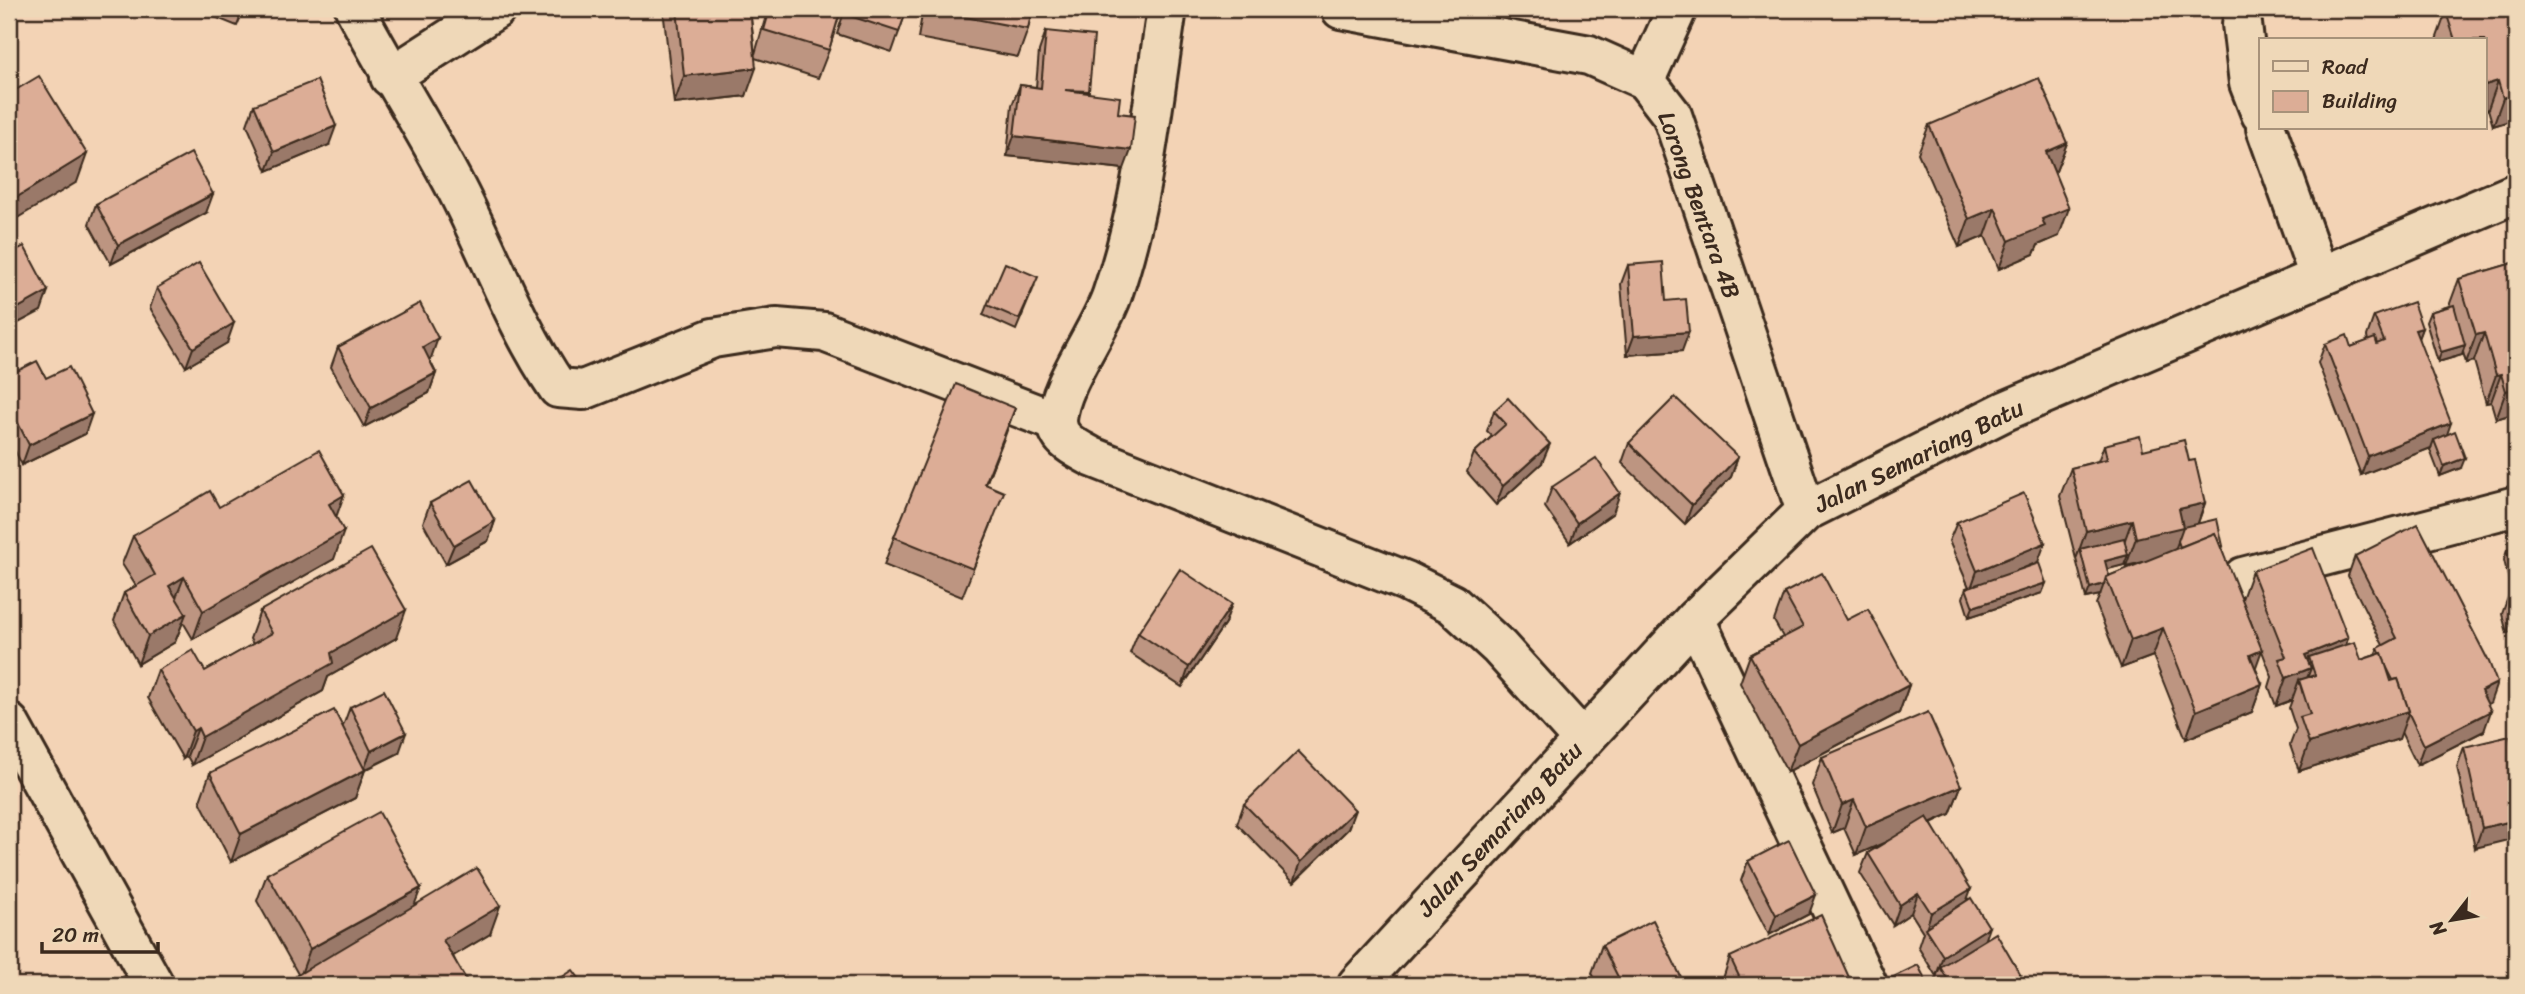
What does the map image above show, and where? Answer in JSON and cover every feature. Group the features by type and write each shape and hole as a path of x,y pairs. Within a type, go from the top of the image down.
{"street":[{"path":"355,9 390,77 456,189 536,357 558,388 583,390 713,338 776,328 824,332 1057,422"},
{"path":"390,77 496,9"},
{"path":"1167,9 1142,188 1111,297 1065,394 1057,422 1059,432 1066,442 1092,457 1406,581 1452,604 1499,647 1583,740"},
{"path":"1645,80 1677,9"},
{"name":"Lorong Bentara 4B","path":"1355,11 1588,55 1645,80 1672,115 1806,511"},
{"path":"2242,24 2249,83 2259,109"},
{"path":"2267,130 2319,276"},
{"name":"Jalan Semariang Batu","path":"1357,985 1695,619 1806,511 2005,411 2516,193"},
{"path":"2243,578 2516,506"},
{"path":"1695,619 1867,984"},
{"path":"12,736 154,985"}],"building":[{"path":"677,9 750,9 756,68 684,76"},
{"path":"770,9 841,9 829,50 764,30"},
{"path":"845,9 907,9 899,32 844,14"},
{"path":"928,9 1032,9 1028,29"},
{"path":"2457,9 2516,9 2516,94 2503,98 2498,81 2486,85 2486,38 2454,38 2446,12"},
{"path":"1046,31 1094,36 1089,91 1065,90 1120,97 1118,113 1135,115 1131,150 1014,136 1020,85 1041,88"},
{"path":"39,76 87,154 9,202 9,94"},
{"path":"2039,78 2067,143 2046,152 2069,208 2042,219 2045,226 2009,241 1995,208 1969,219 1929,125"},
{"path":"317,80 336,126 274,152 254,105"},
{"path":"191,153 213,194 118,245 96,204"},
{"path":"24,246 48,291 9,313 9,254"},
{"path":"1663,262 1666,301 1686,299 1689,332 1634,336 1628,265"},
{"path":"2516,262 2516,388 2506,391 2501,374 2496,375 2484,333 2476,335 2459,279"},
{"path":"199,263 234,323 193,348 157,288"},
{"path":"1005,263 1038,277 1019,319 987,305"},
{"path":"2413,302 2422,328 2415,330 2451,423 2368,456 2325,344 2347,335 2351,347 2375,338 2377,344 2384,341 2374,316"},
{"path":"420,303 438,338 423,347 436,373 371,408 338,347"},
{"path":"2454,305 2465,345 2441,352 2430,312"},
{"path":"37,361 46,378 69,367 92,414 29,445 15,417 9,420 9,375"},
{"path":"956,384 1015,408 985,484 1004,492 973,569 894,537"},
{"path":"1675,397 1738,457 1692,505 1629,443"},
{"path":"1508,398 1550,444 1503,486 1474,453 1506,424 1494,411"},
{"path":"2455,431 2465,458 2444,466 2434,440"},
{"path":"2140,436 2143,450 2184,440 2189,461 2195,460 2205,503 2179,509 2183,527 2136,538 2132,520 2086,531 2071,468 2107,459 2104,445"},
{"path":"319,450 344,495 329,504 344,531 203,611 184,577 169,586 186,614 148,636 124,593 155,575 133,536 210,491 219,507"},
{"path":"1596,458 1620,493 1577,523 1552,487"},
{"path":"472,480 495,521 454,545 430,503"},
{"path":"2024,493 2045,543 1977,571 1957,522"},
{"path":"2217,519 2223,546 2220,546 2215,533 2180,547 2178,541 2183,527"},
{"path":"2418,524 2489,662 2497,683 2481,691 2491,711 2424,745 2408,712 2398,679 2393,680 2378,648 2397,638 2355,556"},
{"path":"2215,533 2262,650 2250,655 2262,684 2196,711 2163,628 2131,640 2106,577"},
{"path":"2124,538 2128,555 2105,561 2109,576 2104,584 2090,588 2080,549"},
{"path":"2313,548 2348,638 2305,655 2311,668 2286,678 2279,659 2286,657 2252,571"},
{"path":"2516,548 2516,575 2514,579 2507,550"},
{"path":"371,549 406,610 331,653 333,663 202,737 198,728 193,731 158,670 193,650 205,671 272,633 260,611"},
{"path":"2039,563 2046,583 1973,607 1966,588"},
{"path":"1180,569 1232,604 1189,667 1138,633"},
{"path":"1822,573 1847,620 1868,609 1909,685 1798,744 1750,655 1803,627 1784,593"},
{"path":"2516,593 2516,613 2514,613 2509,594"},
{"path":"2355,642 2361,660 2382,653 2391,681 2398,679 2409,711 2309,743 2300,717 2310,714 2299,680 2315,675 2309,657"},
{"path":"384,690 406,733 371,751 350,707"},
{"path":"334,710 365,770 241,834 210,773"},
{"path":"1928,712 1961,786 1866,827 1854,800 1842,805 1822,757"},
{"path":"2510,736 2516,764 2516,820 2482,828 2464,747"},
{"path":"1298,751 1355,810 1301,862 1244,804"},
{"path":"379,812 421,888 310,949 267,874"},
{"path":"1927,817 1971,889 1931,913 1918,893 1900,905 1868,853"},
{"path":"1789,840 1816,895 1776,915 1748,861"},
{"path":"477,868 500,906 443,940 467,981 460,985 301,985 296,976"},
{"path":"1971,898 1989,927 1943,956 1925,928"},
{"path":"1821,915 1852,984 1743,985 1730,957"},
{"path":"1653,920 1685,985 1622,985 1602,945"},
{"path":"1996,933 2021,976 2005,985 1951,985 1940,967"},
{"path":"1918,965 1928,985 1887,985 1885,981"},
{"path":"573,970 584,985 550,985"}]}
